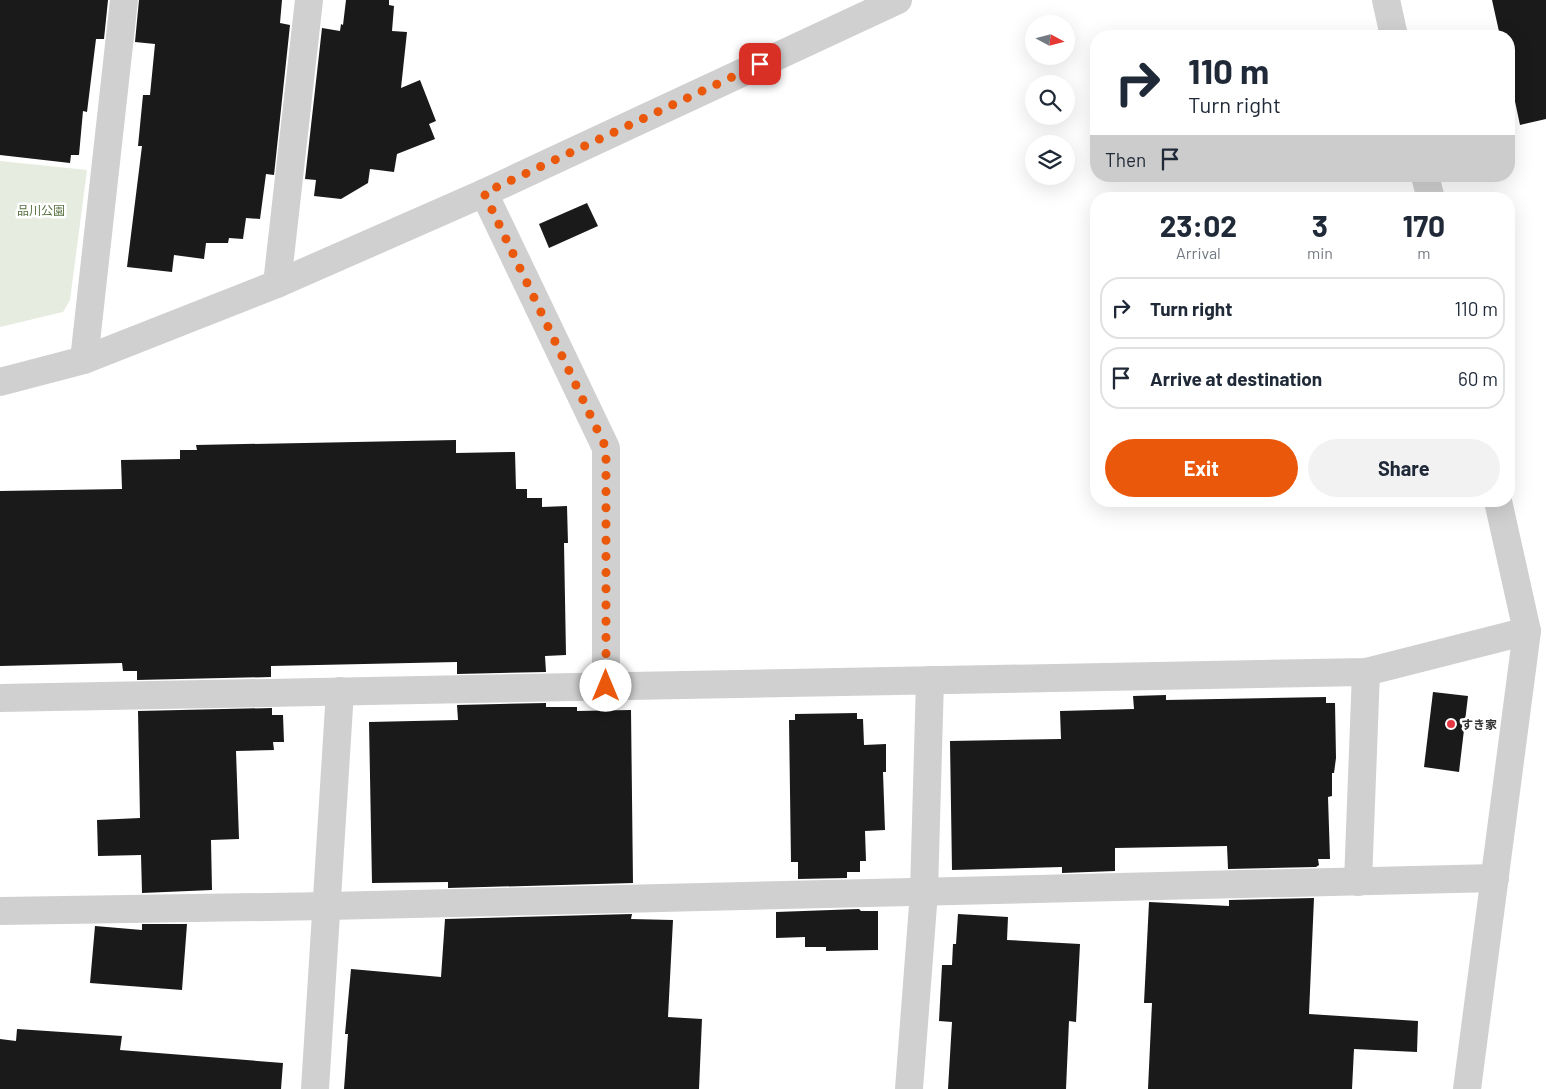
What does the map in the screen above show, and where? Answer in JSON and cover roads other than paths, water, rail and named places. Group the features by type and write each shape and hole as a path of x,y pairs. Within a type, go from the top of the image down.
{"street":[{"path":"84,360 124,0"},
{"path":"277,284 310,0"},
{"path":"0,382 84,360 277,284 484,193 898,0"},
{"path":"1386,0 1393,30"},
{"path":"484,193 606,448 606,686"},
{"path":"1467,1089 1527,631 1499,507"},
{"path":"0,698 1366,672 1527,631"},
{"path":"1358,882 1366,672"},
{"path":"909,1089 924,892 930,680"},
{"path":"315,1089 328,906 340,691"},
{"path":"0,911 328,906 1495,878"}],"place":[{"name":"すき家","path":"1451,724"}],"park label":[{"name":"品川公園","path":"41,210"}]}
